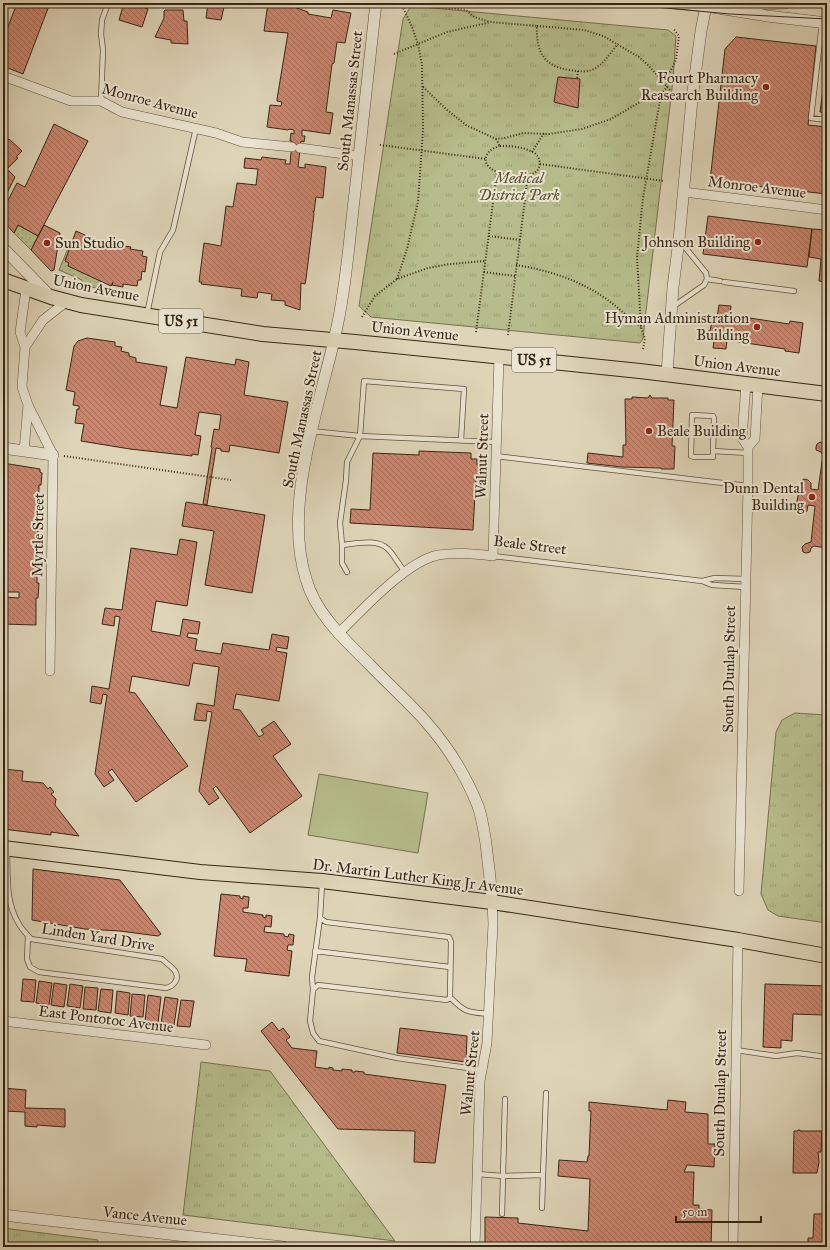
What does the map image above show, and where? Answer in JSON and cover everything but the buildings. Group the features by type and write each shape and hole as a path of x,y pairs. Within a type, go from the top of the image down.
{"main road":[{"name":"Union Avenue","path":"3,280 66,302 263,334 667,374 827,394"},
{"name":"Dr. Martin Luther King Jr Avenue","path":"5,848 200,872 322,881 492,902 738,940 827,956"}],"street":[{"name":"South Manassas Street","path":"376,3 339,317 311,431 302,482 298,529 299,556 306,582 320,610 338,634 427,723 456,763 478,808 484,834 492,902"},
{"path":"675,3 785,3"},
{"path":"706,4 767,16 824,23"},
{"path":"667,374 692,99 706,4"},
{"name":"Monroe Avenue","path":"3,76 71,101 101,101 122,112 216,132 242,142 359,156"},
{"name":"Monroe Avenue","path":"684,192 827,210"},
{"path":"3,248 51,297"},
{"name":"Myrtle Street","path":"26,289 20,332 25,347 22,388 28,405 53,455 50,671"},
{"path":"25,347 44,320 66,302"},
{"name":"Walnut Street","path":"493,556 499,357"},
{"name":"South Dunlap Street","path":"748,450 755,439 752,385"},
{"name":"South Dunlap Street","path":"739,892 748,486 748,450 742,438 752,385"},
{"name":"Myrtle Street","path":"24,451 28,405"},
{"path":"3,448 53,455"},
{"name":"Beale Street","path":"338,634 409,568 436,556 456,553 493,556"},
{"name":"Walnut Street","path":"475,1247 480,1081 487,1043 489,1014 493,924 492,902"},
{"name":"South Dunlap Street","path":"733,1247 738,940"},
{"name":"East Pontotoc Avenue","path":"3,1021 206,1045"},
{"name":"Vance Avenue","path":"3,1215 226,1244 283,1247"}],"lane":[{"path":"101,101 103,50 101,34 102,20 108,3"},
{"path":"824,23 811,118 827,120"},
{"path":"147,316 160,252 173,230 196,128"},
{"path":"672,307 704,285 707,279 706,273 679,240"},
{"path":"707,279 794,290"},
{"path":"347,572 342,563 340,523 347,462 360,436 364,381 464,389 461,440"},
{"path":"692,415 713,416 713,451 712,457 691,456 692,415"},
{"path":"311,431 360,436 496,442"},
{"path":"713,451 748,450"},
{"path":"496,456 748,486"},
{"path":"342,545 372,543 380,544 388,548 405,572"},
{"name":"Beale Street","path":"493,556 702,581 712,585 746,583"},
{"path":"702,581 715,578 746,583"},
{"name":"Linden Yard Drive","path":"5,848 11,908 19,925 31,939 162,960 175,970 177,976 175,983 172,987 166,988 39,972 30,967 26,959 28,936"},
{"path":"322,881 320,918 312,977 313,990 310,1020 313,1033 319,1041 397,1058 482,1070"},
{"path":"320,918 326,922 449,937 451,942 450,998 468,1012 489,1014"},
{"path":"315,951 450,967"},
{"path":"313,990 318,985 447,1000 450,998"},
{"path":"736,1050 776,1056 797,1053 827,1057"},
{"path":"542,1208 546,1093"},
{"path":"502,1214 505,1099"},
{"path":"477,1174 503,1176 544,1175"}],"path":[{"path":"397,279 407,249 418,202 422,152 422,65 418,44 402,3 466,10 474,17 491,22 584,30 603,36 639,57 650,66 675,96"},
{"path":"394,54 447,32 491,22"},
{"path":"537,26 538,45 544,57 555,67 578,71 593,69 599,66 618,44"},
{"path":"423,87 446,109 466,125 496,139 522,134 544,134 582,129 611,119 642,101 661,94 668,87 669,74 676,60 679,36 673,28"},
{"path":"577,78 578,71"},
{"path":"643,348 645,339 641,327 637,257 646,179 661,94"},
{"path":"532,152 544,134"},
{"path":"496,139 500,146"},
{"path":"380,145 422,152 486,159"},
{"path":"500,146 516,147 532,152 539,158 540,164 536,172 528,175 511,176 497,172 488,166 486,159 489,151 500,146"},
{"path":"540,164 664,182"},
{"path":"476,332 497,172"},
{"path":"508,335 528,175"},
{"path":"489,236 520,240"},
{"path":"362,317 375,296 397,279 450,264 485,261"},
{"path":"516,265 544,270 584,285 604,298 641,327"},
{"path":"484,272 515,276"},
{"path":"53,455 231,480"}],"green space":[{"name":"Medical District Park","path":"411,6 668,30 676,36 673,80 643,339 640,343 371,317 359,306 403,19"},
{"path":"18,225 38,236 31,250 14,233"},
{"path":"69,246 71,247 65,260 69,263 68,266 101,281 101,289 80,285 82,280 59,270"},
{"path":"795,713 827,715 827,923 778,916 768,910 761,894 776,732 782,720"},
{"path":"319,774 428,793 418,853 308,835"},
{"path":"201,1062 270,1071 395,1241 183,1215"},
{"path":"3,1228 98,1240 97,1247 3,1247"}],"tram line":[{"path":"612,3 730,14 827,19"},
{"path":"746,3 827,7"}],"place":[{"name":"Fourt Pharmacy Reasearch Building","path":"766,87"},
{"name":"Johnson Building","path":"758,242"},
{"name":"Sun Studio","path":"47,243"},
{"name":"Hyman Administration Building","path":"757,327"},
{"name":"Beale Building","path":"649,431"},
{"name":"Dunn Dental Building","path":"812,497"}]}
